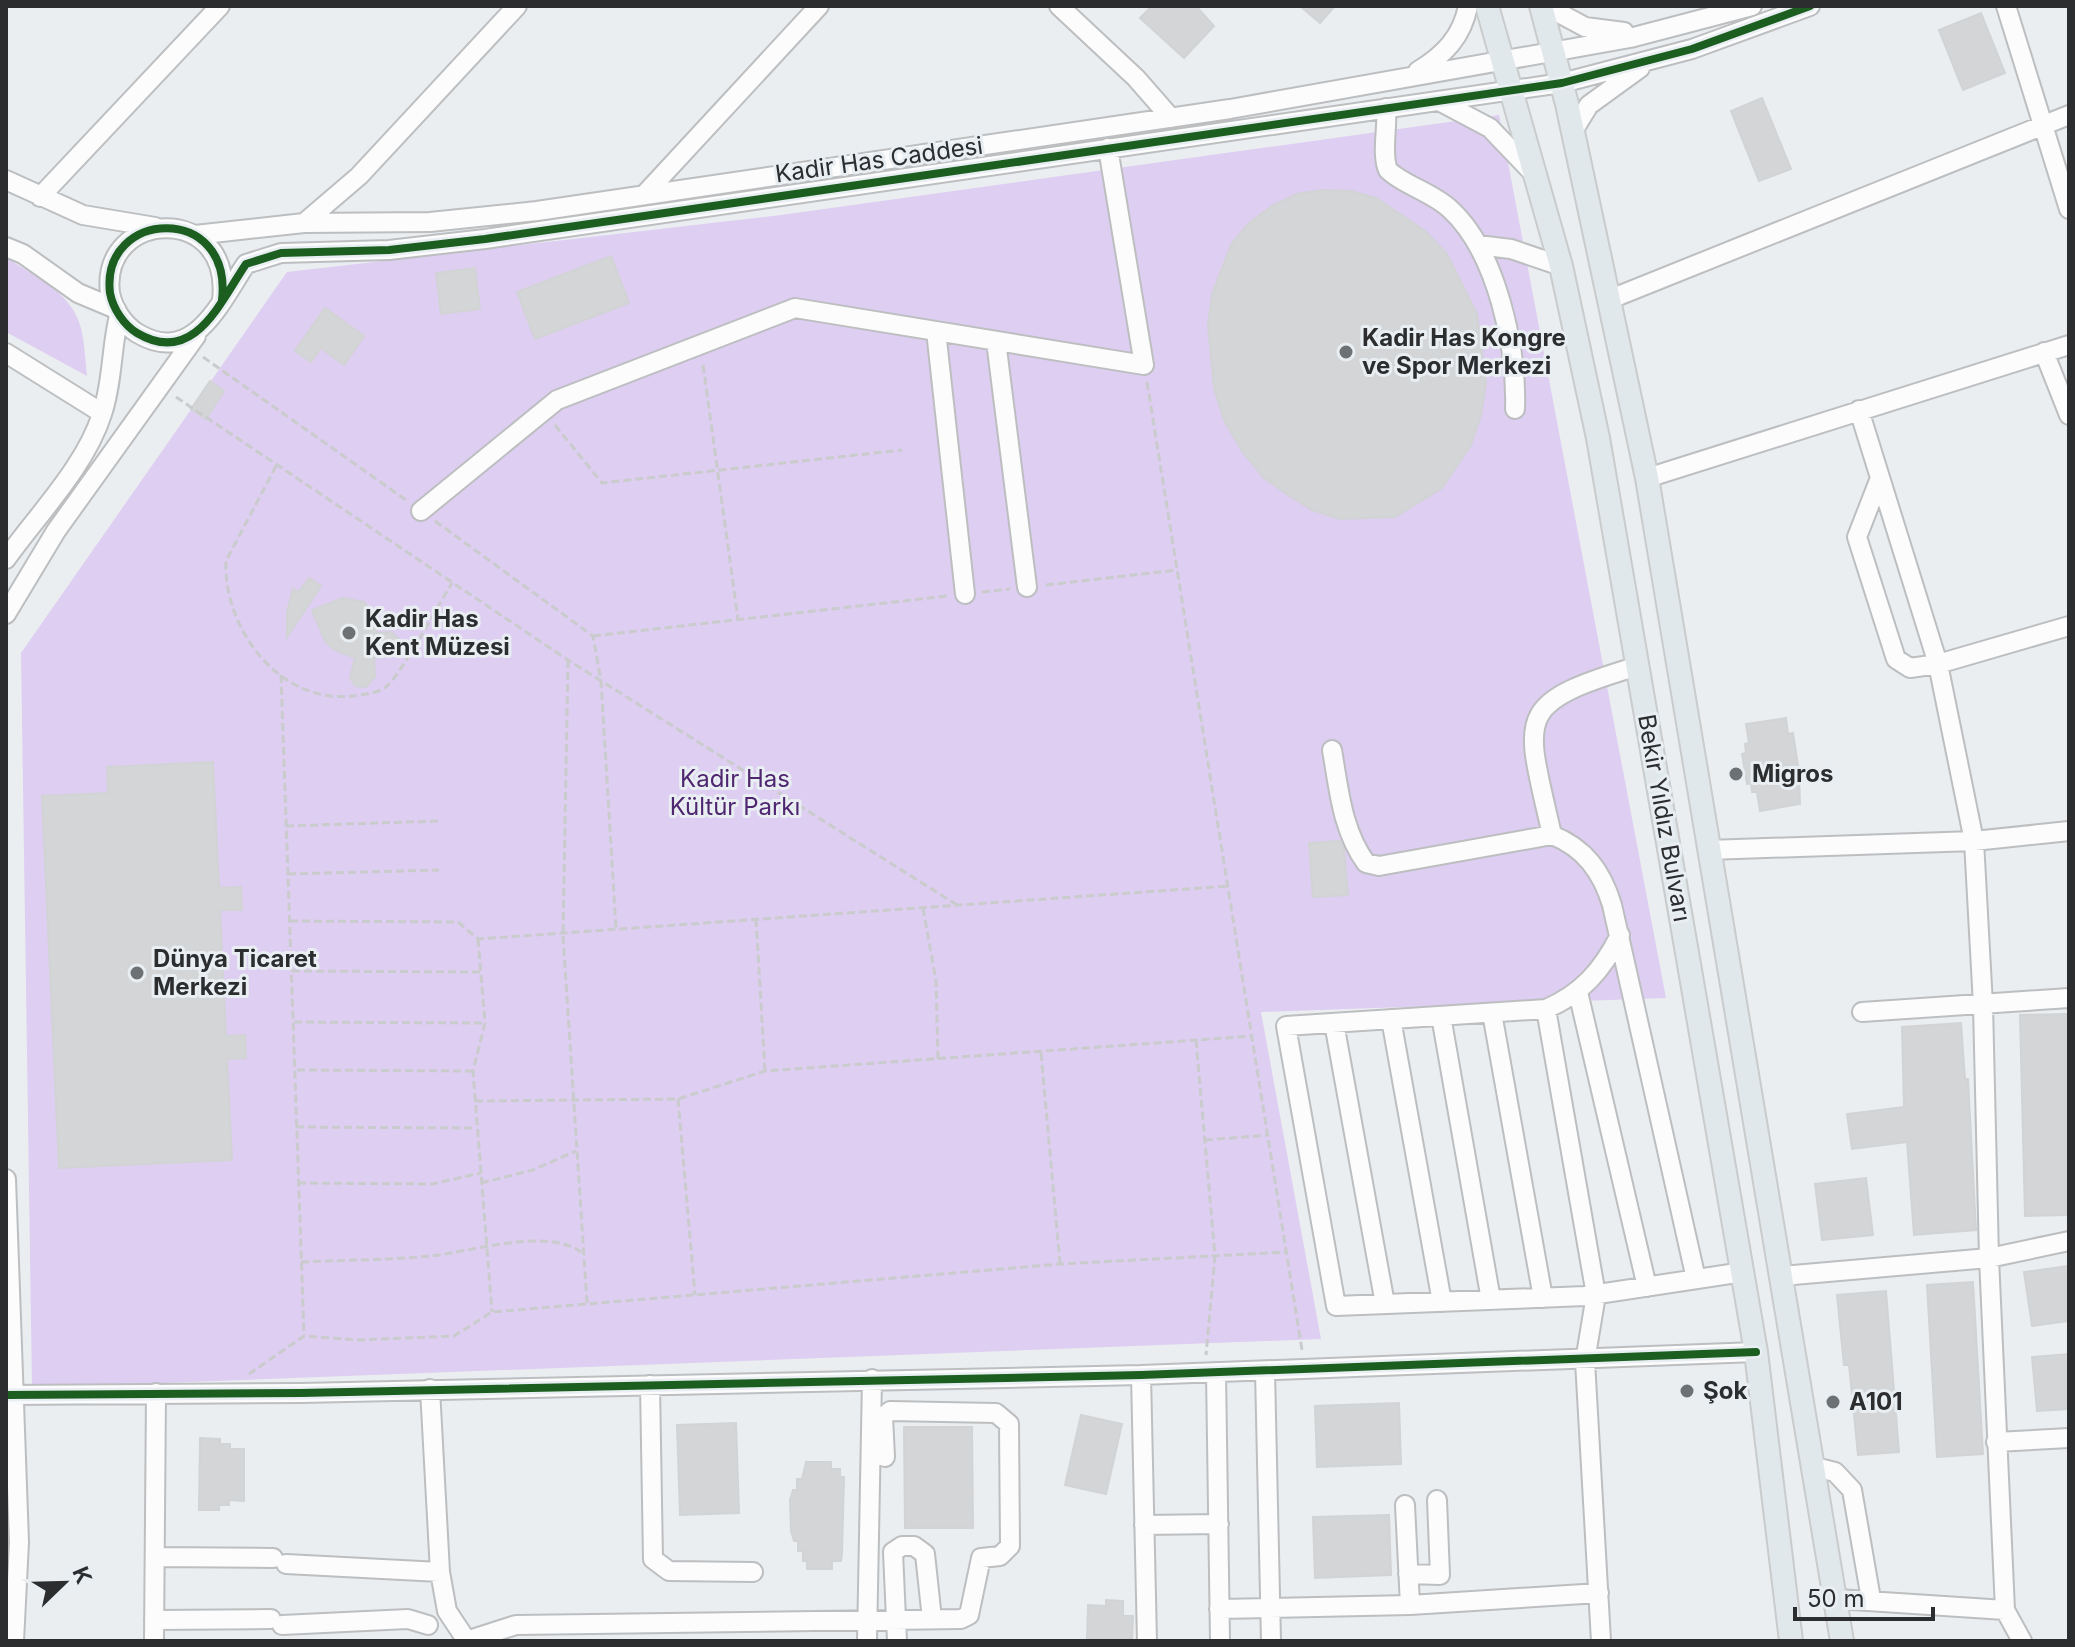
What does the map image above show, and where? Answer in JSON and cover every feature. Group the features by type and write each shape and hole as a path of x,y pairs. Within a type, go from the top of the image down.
{"main road":[{"name":"Bekir Yıldız Bulvarı","path":"1487,6 1561,266 1598,438 1756,1352 1791,1641"},
{"name":"Bekir Yıldız Bulvarı","path":"1543,6 1573,131 1647,478 1842,1641"}],"street":[{"path":"40,197 220,6"},
{"path":"304,223 359,176 517,6"},
{"path":"645,194 819,6"},
{"path":"1059,6 1136,78 1171,118"},
{"path":"1402,78 1433,62 1450,45 1461,29 1468,6"},
{"path":"1543,6 1585,27 1647,34"},
{"name":"Kadir Has Caddesi","path":"195,235 304,223 470,219 1171,118 1647,34 1752,6"},
{"path":"1573,131 1581,115 1604,91 1647,61 1810,6"},
{"path":"2006,6 2069,209"},
{"name":"Kadir Has Caddesi","path":"222,300 246,264 281,253 437,245 1562,83 1647,61"},
{"path":"1438,101 1490,128 1539,181"},
{"path":"1386,108 1388,135 1384,157 1388,170 1438,198 1465,224 1478,245 1509,336 1515,409"},
{"path":"1608,300 2069,115"},
{"path":"421,511 557,400 795,308 1144,365 1108,148"},
{"path":"6,180 40,197 108,222 177,228 195,235 209,246 219,262 224,281 222,300 214,317 179,355 56,531 6,614"},
{"path":"6,559 92,442 112,381 112,343 117,312 110,278 115,260 125,244 141,233 158,228"},
{"path":"1478,245 1511,249 1561,266"},
{"path":"6,247 23,254 78,293 117,312 130,328 146,338 164,342 183,339 200,331"},
{"path":"936,331 965,594"},
{"path":"996,341 1027,587"},
{"path":"1647,478 2069,345"},
{"path":"2044,352 2065,389 2069,415"},
{"path":"6,353 102,413"},
{"path":"1859,410 1938,664 1974,841 2005,1610 2022,1641"},
{"path":"1880,478 1857,537 1896,659 1910,668 1938,664 2069,626"},
{"path":"1552,835 1533,751 1533,730 1541,711 1554,697 1577,685 1638,666"},
{"path":"1332,750 1346,824 1354,847 1366,863 1379,866 1552,835 1574,846 1593,864 1607,889 1620,935 1696,1279"},
{"path":"1708,850 1974,841 2069,831"},
{"path":"1620,935 1602,967 1578,992 1563,1003 1546,1009 1286,1026 1336,1306 1596,1295 1743,1272"},
{"path":"1578,992 1647,1287"},
{"path":"1862,1012 2069,998"},
{"path":"1546,1009 1596,1295 1585,1361 1601,1641"},
{"path":"1492,1013 1543,1298"},
{"path":"1441,1016 1491,1300"},
{"path":"1391,1019 1442,1302"},
{"path":"1334,1023 1385,1304"},
{"path":"6,1179 9,1395 19,1542 14,1641"},
{"path":"1782,1276 1989,1258 2069,1241"},
{"path":"9,1395 1141,1375 1585,1361 1756,1352"},
{"path":"1265,1371 1271,1641"},
{"path":"1210,1373 1219,1524 1220,1641"},
{"path":"1141,1375 1147,1641"},
{"path":"867,1641 872,1379"},
{"path":"650,1385 653,1559 660,1567 675,1572 753,1572"},
{"path":"430,1389 440,1572 447,1611 466,1641 516,1625 897,1620 969,1615 981,1558 1000,1556 1010,1546 1009,1424 996,1413 890,1411 883,1417 885,1457"},
{"path":"154,1641 156,1393"},
{"path":"1996,1442 2069,1438"},
{"path":"1815,1467 1835,1472 1852,1490 1871,1599"},
{"path":"1408,1574 1440,1575 1437,1500"},
{"path":"1405,1505 1410,1605"},
{"path":"1144,1525 1219,1524"},
{"path":"897,1641 893,1552 907,1546 925,1554 932,1619"},
{"path":"155,1557 279,1561 440,1572"},
{"path":"1219,1609 1410,1605 1599,1593"},
{"path":"1837,1599 2005,1610"},
{"path":"154,1620 276,1622 408,1619 427,1633 447,1611"}],"path":[{"path":"700,345 738,620"},
{"path":"1144,365 1305,1370"},
{"path":"219,366 226,371"},
{"path":"191,409 568,660 957,905"},
{"path":"544,411 602,483 902,450"},
{"path":"276,466 226,561 226,573 228,597 240,627 260,657 281,675 330,696 358,696 388,686 452,583"},
{"path":"593,636 1178,570"},
{"path":"568,660 563,936 587,1303"},
{"path":"281,675 304,1336"},
{"path":"601,681 616,929"},
{"path":"286,826 439,821"},
{"path":"288,874 439,870"},
{"path":"290,921 458,922 478,939 563,936 616,929 1229,886"},
{"path":"923,908 936,981 938,1059"},
{"path":"756,919 765,1071"},
{"path":"478,939 485,1023 473,1071 492,1312"},
{"path":"292,971 481,972"},
{"path":"294,1022 485,1023"},
{"path":"475,1101 678,1099 765,1071 1253,1036"},
{"path":"1196,1040 1215,1256 1210,1373"},
{"path":"1041,1051 1060,1264"},
{"path":"296,1070 473,1071"},
{"path":"678,1099 695,1296"},
{"path":"296,1127 476,1128"},
{"path":"1205,1140 1269,1135"},
{"path":"481,1183 533,1170 577,1151"},
{"path":"298,1183 432,1184 481,1173"},
{"path":"301,1262 432,1256 508,1241 580,1250 583,1260"},
{"path":"222,1392 304,1336 359,1340 454,1336 492,1312 1060,1264 1287,1252"}],"green space":[{"name":"Kadir Has Kültür Parkı","path":"1499,115 1666,998 1261,1012 1321,1339 32,1388 21,653 287,272 781,215"},
{"path":"6,257 49,285 75,313 82,331 87,376 6,332"}],"building":[{"path":"1152,6 1196,6 1214,26 1184,58 1140,18"},
{"path":"1300,6 1335,6 1320,23"},
{"path":"1981,13 2005,73 1963,90 1939,30"},
{"path":"1762,98 1791,169 1759,181 1731,111"},
{"name":"Kadir Has Kongre ve Spor Merkezi","path":"1323,190 1351,191 1376,198 1425,231 1447,254 1477,314 1486,382 1481,415 1471,445 1442,488 1395,517 1340,519 1312,510 1288,495 1263,477 1242,451 1224,420 1214,388 1208,325 1212,294 1232,243 1249,223 1272,206 1297,194"},
{"path":"611,256 629,303 535,339 517,292"},
{"path":"475,268 480,309 441,314 436,273"},
{"path":"325,308 364,336 344,365 321,348 311,362 295,351"},
{"path":"210,381 224,391 206,419 191,409"},
{"path":"309,578 321,586 287,637 287,612 293,589 299,592"},
{"name":"Kadir Has Kent Müzesi","path":"343,598 364,602 377,620 376,633 391,632 401,641 397,654 374,658 375,677 366,687 356,686 350,678 355,658 333,649 325,641 312,610"},
{"path":"1786,718 1788,734 1793,733 1800,804 1760,811 1757,792 1752,792 1751,783 1747,784 1742,754 1746,753 1745,744 1749,743 1746,724"},
{"name":"Dünya Ticaret Merkezi","path":"213,762 219,888 241,887 242,910 220,910 226,1036 245,1035 246,1058 227,1059 232,1160 59,1168 42,796 108,793 107,767"},
{"path":"1340,841 1344,850 1348,895 1313,897 1309,843"},
{"path":"2069,1014 2069,1215 2025,1216 2020,1015"},
{"path":"1961,1023 1965,1079 1968,1079 1976,1230 1914,1235 1907,1142 1852,1149 1847,1114 1904,1107 1902,1027"},
{"path":"1866,1178 1873,1235 1822,1240 1815,1184"},
{"path":"2069,1266 2069,1321 2032,1326 2024,1272"},
{"path":"1973,1282 1983,1454 1937,1457 1927,1285"},
{"path":"1886,1291 1899,1452 1858,1455 1849,1365 1844,1365 1837,1295"},
{"path":"2069,1354 2069,1409 2037,1411 2032,1357"},
{"path":"1399,1403 1401,1464 1317,1467 1315,1406"},
{"path":"1081,1415 1122,1424 1106,1494 1065,1485"},
{"path":"736,1423 739,1513 680,1515 677,1425"},
{"path":"904,1427 972,1427 973,1528 905,1528"},
{"path":"200,1438 220,1439 220,1444 230,1444 230,1449 244,1449 244,1501 229,1500 229,1505 219,1505 219,1510 199,1510"},
{"path":"806,1462 831,1462 831,1469 840,1469 840,1477 844,1477 841,1561 832,1561 832,1569 807,1569 803,1551 798,1551 798,1541 794,1541 791,1531 790,1500 793,1490 797,1490 797,1479 802,1479"},
{"path":"1389,1515 1391,1575 1315,1578 1313,1517"},
{"path":"1106,1600 1123,1601 1123,1616 1133,1616 1132,1639 1087,1641 1088,1605 1106,1606"}],"cycle path":[{"path":"222,300 220,268 208,246 189,233 166,228 144,232 125,245 112,265 110,293 116,311 124,321 137,333 157,341 174,342 190,336 203,326 215,311 246,264 281,253 389,250 485,239 1562,83 1692,49 1810,6"},
{"path":"6,1395 301,1393 1141,1375 1756,1352"}],"place":[{"name":"Kadir Has Kongre ve Spor Merkezi","path":"1346,352"},
{"name":"Kadir Has Kent Müzesi","path":"349,633"},
{"name":"Migros","path":"1736,774"},
{"name":"Dünya Ticaret Merkezi","path":"137,973"},
{"name":"Şok","path":"1687,1391"},
{"name":"A101","path":"1833,1402"}]}
